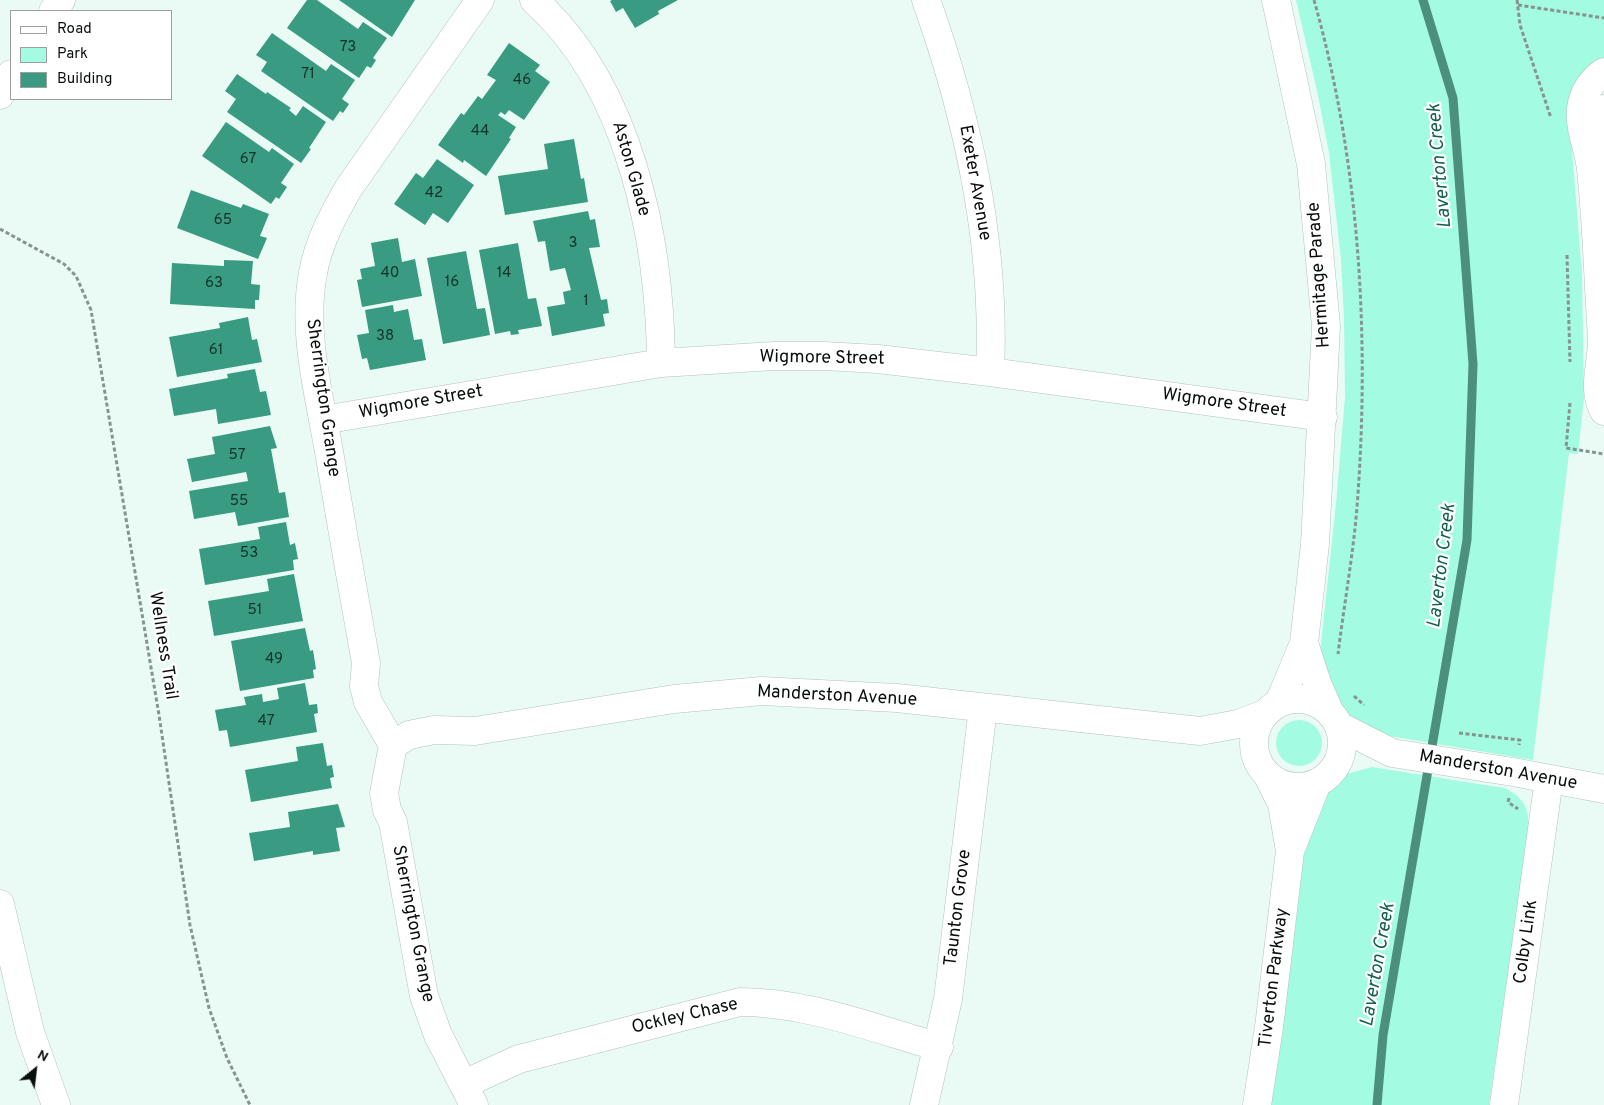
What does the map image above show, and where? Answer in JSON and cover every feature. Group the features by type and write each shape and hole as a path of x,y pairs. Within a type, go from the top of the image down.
{"main road":[{"name":"Sherrington Grange","path":"469,1095 438,1034 424,996 393,822 387,810 384,793 404,743 368,702 364,686 366,663 323,420 309,321 312,274 317,253 329,224 348,189 480,0"},
{"name":"Aston Glade","path":"534,0 562,28 580,51 612,108 625,144 637,184 655,275 661,332 661,363"},
{"name":"Exeter Avenue","path":"926,0 951,75 978,188 986,242 991,315 990,372"},
{"name":"Hermitage Parade","path":"1272,708 1304,643 1315,544 1323,417 1326,326 1311,164 1276,0"},
{"path":"1604,72 1588,87 1581,107 1580,120 1591,168 1603,353 1597,386 1599,402 1604,411"},
{"path":"0,88 10,73"},
{"path":"0,95 10,74"},
{"path":"1591,168 1600,118 1604,108"},
{"name":"Wigmore Street","path":"323,420 661,363 774,356 878,359 990,372 1323,417"},
{"name":"Hermitage Parade","path":"1304,643 1317,683 1334,718"},
{"name":"Manderston Avenue","path":"404,743 436,748 475,730 674,699 762,691 897,698 1200,731 1238,724 1272,708"},
{"path":"1292,699 1305,699 1318,703 1334,718 1342,741 1341,756 1326,776 1304,787 1290,786 1278,782 1262,767 1254,748 1255,735 1272,708 1292,699"},
{"name":"Taunton Grove","path":"924,1105 939,1047 948,999 983,708"},
{"name":"Manderston Avenue","path":"1334,718 1392,754 1494,769 1604,789"},
{"name":"Manderston Avenue","path":"1200,731 1262,767"},
{"name":"Manderston Avenue","path":"1326,776 1392,754"},
{"name":"Tiverton Parkway","path":"1256,1105 1270,1027 1290,851 1282,804 1262,767"},
{"name":"Tiverton Parkway","path":"1290,851 1326,776"},
{"name":"Colby Link","path":"1504,1105 1549,779"},
{"path":"0,904 30,1032 56,1105"},
{"name":"Ockley Chase","path":"469,1095 519,1060 740,1002 775,1004 799,1008 939,1047"}],"path":[{"path":"1517,0 1520,25 1553,124"},
{"path":"1518,5 1604,18"},
{"name":"Wellness Trail","path":"0,229 64,264 76,276 91,310 157,706 190,925 209,1008 227,1058 250,1105"},
{"path":"1567,251 1570,369"},
{"path":"1570,398 1566,448 1604,454"}],"green space":[{"path":"1296,0 1604,0 1604,60 1588,70 1578,80 1569,112 1582,274 1584,398 1578,454 1569,453 1533,760 1383,735 1351,719 1340,710 1319,662 1345,397 1344,319 1341,259 1329,153"},
{"path":"1299,720 1312,724 1318,730 1322,743 1318,756 1312,762 1299,766 1286,762 1280,756 1276,743 1280,730 1286,724"},
{"path":"1372,767 1504,788 1520,799 1528,814 1529,828 1489,1105 1269,1105 1303,850 1326,789 1346,774"}],"building":[{"path":"307,0 317,0 358,29 363,22 387,38 373,58 376,60 371,68 367,66 359,78 287,28"},
{"path":"339,0 415,0 392,37"},
{"path":"678,0 658,11 659,14 635,28 623,8 616,12 610,1"},
{"path":"272,33 326,71 331,64 355,80 342,99 349,104 343,113 340,111 333,121 261,71 267,62 256,55"},
{"path":"509,43 540,65 535,71 550,82 524,120 509,110 505,115 501,112 498,115 516,127 509,138 511,139 486,176 464,160 463,163 438,145 461,113 464,115 478,96 482,99 496,80 487,75"},
{"path":"237,74 291,108 289,110 296,116 303,106 326,122 301,163 227,112 236,99 225,91"},
{"path":"226,122 269,152 272,148 294,164 281,183 287,187 279,199 276,197 271,204 202,156"},
{"path":"574,139 581,179 584,178 588,202 505,215 498,176 548,169 544,144"},
{"path":"437,159 474,185 448,223 433,213 425,225 394,204 416,173 423,178"},
{"path":"191,190 241,208 243,204 269,214 260,236 267,238 258,259 177,228"},
{"path":"588,211 590,220 595,219 600,247 589,248 601,300 607,299 609,313 603,314 605,326 552,336 547,307 565,304 563,292 571,290 565,268 550,271 545,241 538,242 533,221"},
{"path":"398,238 402,262 415,259 422,296 362,307 357,280 362,279 360,269 375,266 371,243"},
{"path":"518,243 528,299 536,298 542,326 518,330 519,334 511,335 510,331 495,334 479,250"},
{"path":"466,251 477,309 485,308 490,335 443,344 427,258"},
{"path":"224,260 253,261 251,284 260,285 259,300 255,300 255,309 170,304 172,263 224,266"},
{"path":"393,305 394,312 408,309 414,340 422,339 426,360 370,370 367,358 362,359 357,335 369,333 365,310"},
{"path":"248,317 252,340 257,339 262,362 177,377 169,337 220,328 219,323"},
{"path":"255,369 260,392 266,391 271,415 218,424 216,409 174,416 169,389 228,378 227,374"},
{"path":"270,426 277,448 271,449 279,493 285,492 289,517 238,526 235,512 194,519 189,491 248,481 246,472 192,482 187,459 215,454 212,437"},
{"path":"286,522 290,545 295,543 298,559 293,560 294,570 205,585 199,549 260,539 258,527"},
{"path":"294,574 303,621 214,636 208,601 269,591 267,579"},
{"path":"305,628 310,651 313,650 316,669 313,670 314,678 240,691 231,641"},
{"path":"305,683 309,705 317,704 318,713 314,714 317,732 230,747 227,730 219,731 215,710 246,705 244,697 262,694 263,702 279,699 277,688"},
{"path":"323,743 327,766 332,765 334,777 330,778 332,788 251,802 245,770 298,761 296,747"},
{"path":"338,804 345,827 336,828 340,851 313,855 313,851 254,861 249,833 290,827 288,812"}],"waterway":[{"name":"Laverton Creek","path":"1377,1105 1383,1035 1467,540 1473,364 1453,98 1423,0"}]}
